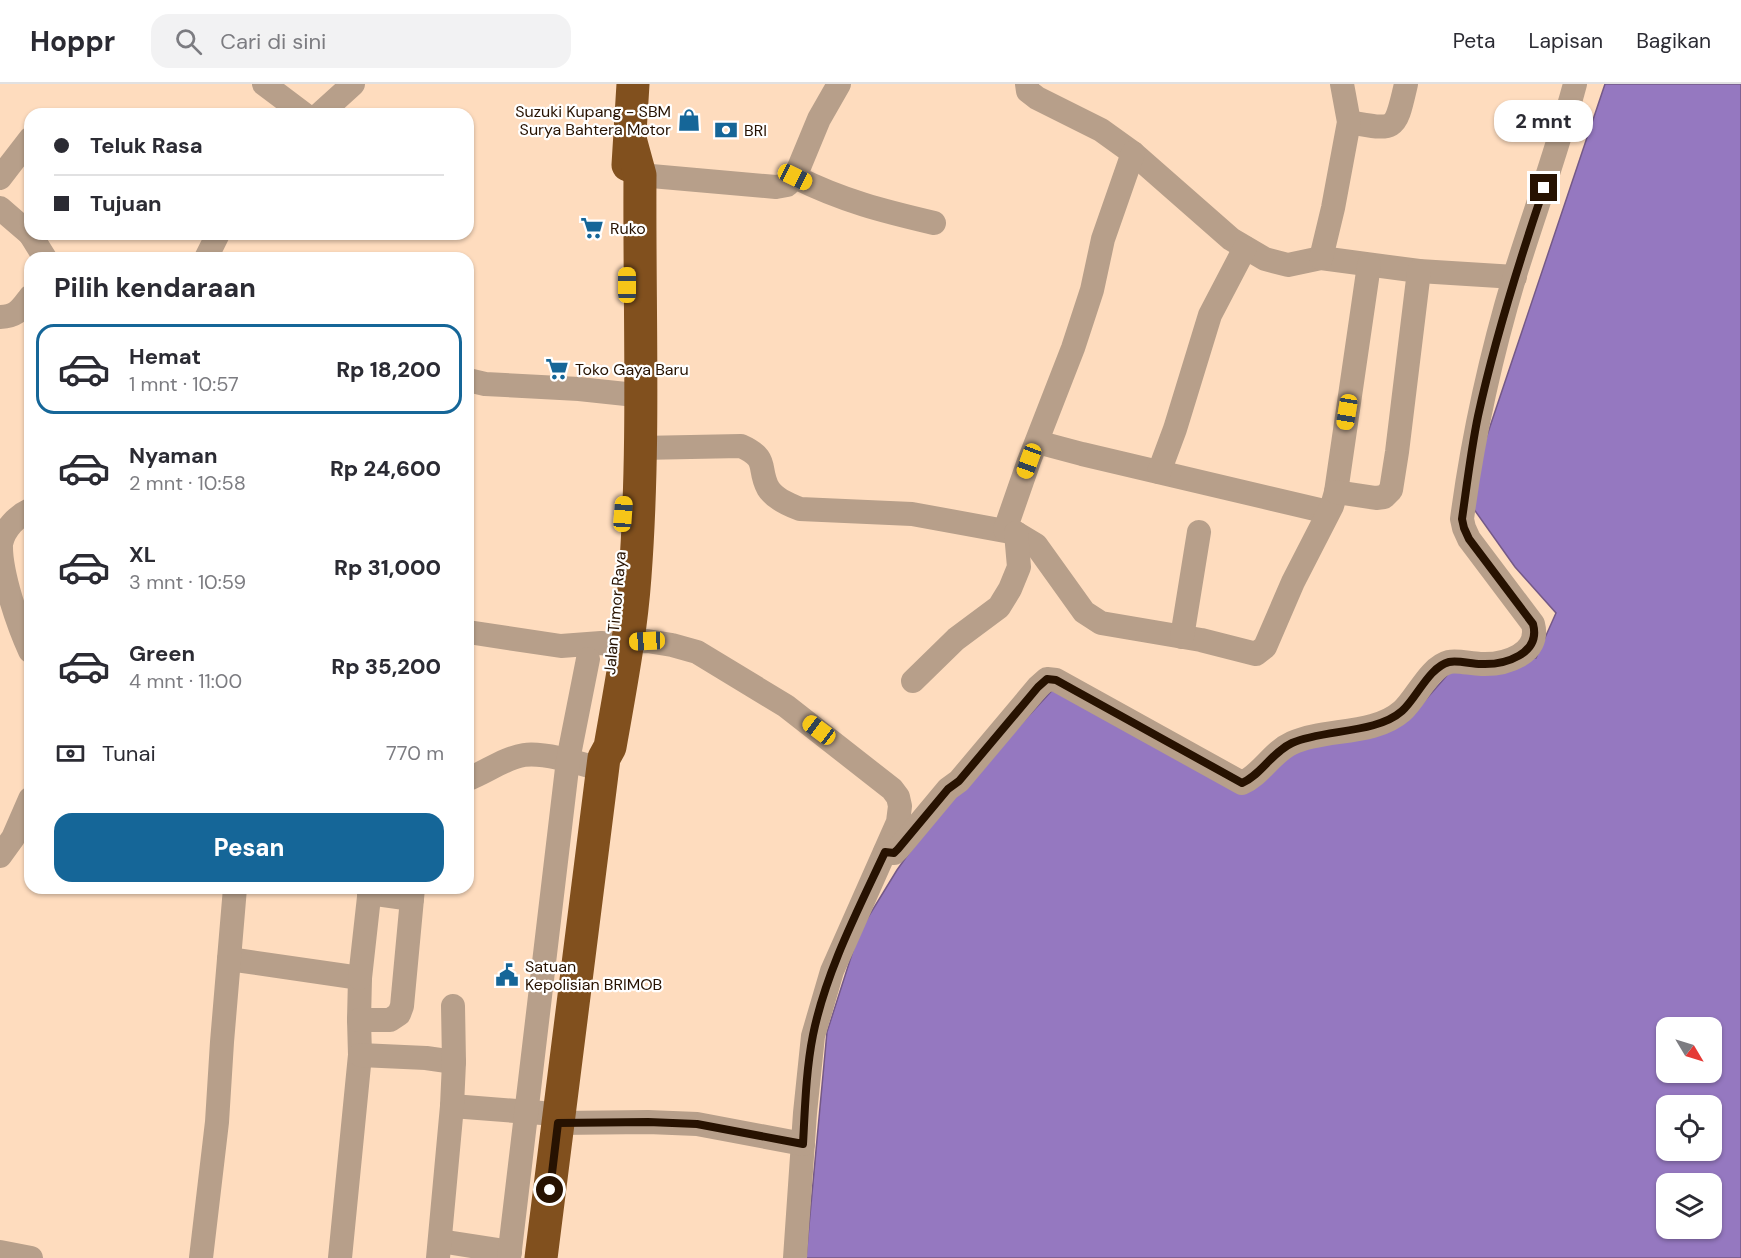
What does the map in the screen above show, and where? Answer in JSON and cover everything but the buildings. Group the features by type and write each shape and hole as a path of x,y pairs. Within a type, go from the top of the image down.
{"highway":[{"name":"Jalan Timor Raya","path":"520,1256 559,1118 603,764 599,745 610,649 626,448 627,176 633,84"},
{"name":"Jalan Timor Raya","path":"610,649 635,574 640,448 640,175 631,142"}],"street":[{"path":"264,84 296,108"},
{"path":"327,108 353,84"},
{"path":"640,175 776,187 787,185 795,177 819,119 839,84"},
{"path":"1027,84 1028,90 1037,98 1101,130 1133,153 1231,239 1265,259 1282,264 1311,260 1419,271 1515,277"},
{"path":"1311,260 1333,207 1349,122 1342,84"},
{"path":"1349,122 1381,128 1390,126 1399,115 1406,84"},
{"path":"885,852 894,853 1047,679 1056,680 1242,783 1250,779 1278,752 1292,743 1366,727 1401,712 1439,667 1450,662 1484,665 1513,659 1529,649 1535,638 1533,624 1469,539 1462,519 1479,414 1515,277 1575,84"},
{"path":"0,178 24,147"},
{"path":"912,681 956,639 999,608 1010,589 1018,567 1010,531 1037,442 1073,348 1092,290 1109,220 1133,153"},
{"path":"795,177 828,193 868,208 934,224"},
{"path":"0,208 24,229"},
{"path":"1159,472 1175,429 1210,315 1245,248"},
{"path":"640,448 741,446 754,452 758,457 769,490 788,505 800,509 912,514 1010,531 1036,545 1084,612 1101,623 1182,637 1256,654 1263,650 1332,502 1369,265"},
{"path":"1037,442 1159,472 1332,502 1384,497 1391,490 1397,452 1419,271"},
{"path":"0,317 12,316 24,303"},
{"path":"474,381 626,394"},
{"path":"24,513 10,525 1,543 7,592 24,636"},
{"path":"1182,637 1199,532"},
{"path":"474,633 561,646 601,643 610,649 647,641 697,652 786,706 884,782 898,797 900,806 898,822 832,971 819,1009 813,1036 795,1258"},
{"path":"453,1006 452,1106 439,1250 520,1256 527,1112 568,760 610,649"},
{"path":"474,776 525,755 603,764"},
{"path":"0,856 13,838 24,813"},
{"path":"201,1258 218,1122 234,894"},
{"path":"340,1258 360,1055 360,978 370,894"},
{"path":"359,1020 390,1020 399,1014 402,1006 413,894"},
{"path":"229,959 360,978"},
{"path":"360,1055 426,1058 454,1062"},
{"path":"452,1106 527,1112 559,1118 697,1124 803,1144"},
{"path":"0,1252 31,1258"}],"shaded area":[{"path":"1605,84 1741,84 1741,1258 806,1258 827,1032 859,932 897,870 934,818 1059,683 1244,785 1292,746 1420,706 1457,664 1536,658 1556,613 1515,567 1466,498"}],"place":[{"name":"Suzuki Kupang - SBM Surya Bahtera Motor","path":"689,120"},
{"name":"BRI","path":"726,130"},
{"name":"Ruko","path":"592,228"},
{"name":"Toko Gaya Baru","path":"557,369"},
{"name":"Satuan Kepolisian BRIMOB","path":"507,975"}],"route":[{"path":"550,1190 558,1123 697,1124 803,1144 813,1036 819,1009 832,971 885,852 890,854 898,849 948,789 959,781 1047,679 1056,680 1244,783 1278,752 1292,743 1366,727 1401,712 1439,667 1450,662 1484,665 1513,659 1529,649 1536,634 1533,624 1469,539 1462,519 1479,414 1515,277 1544,188"}]}
